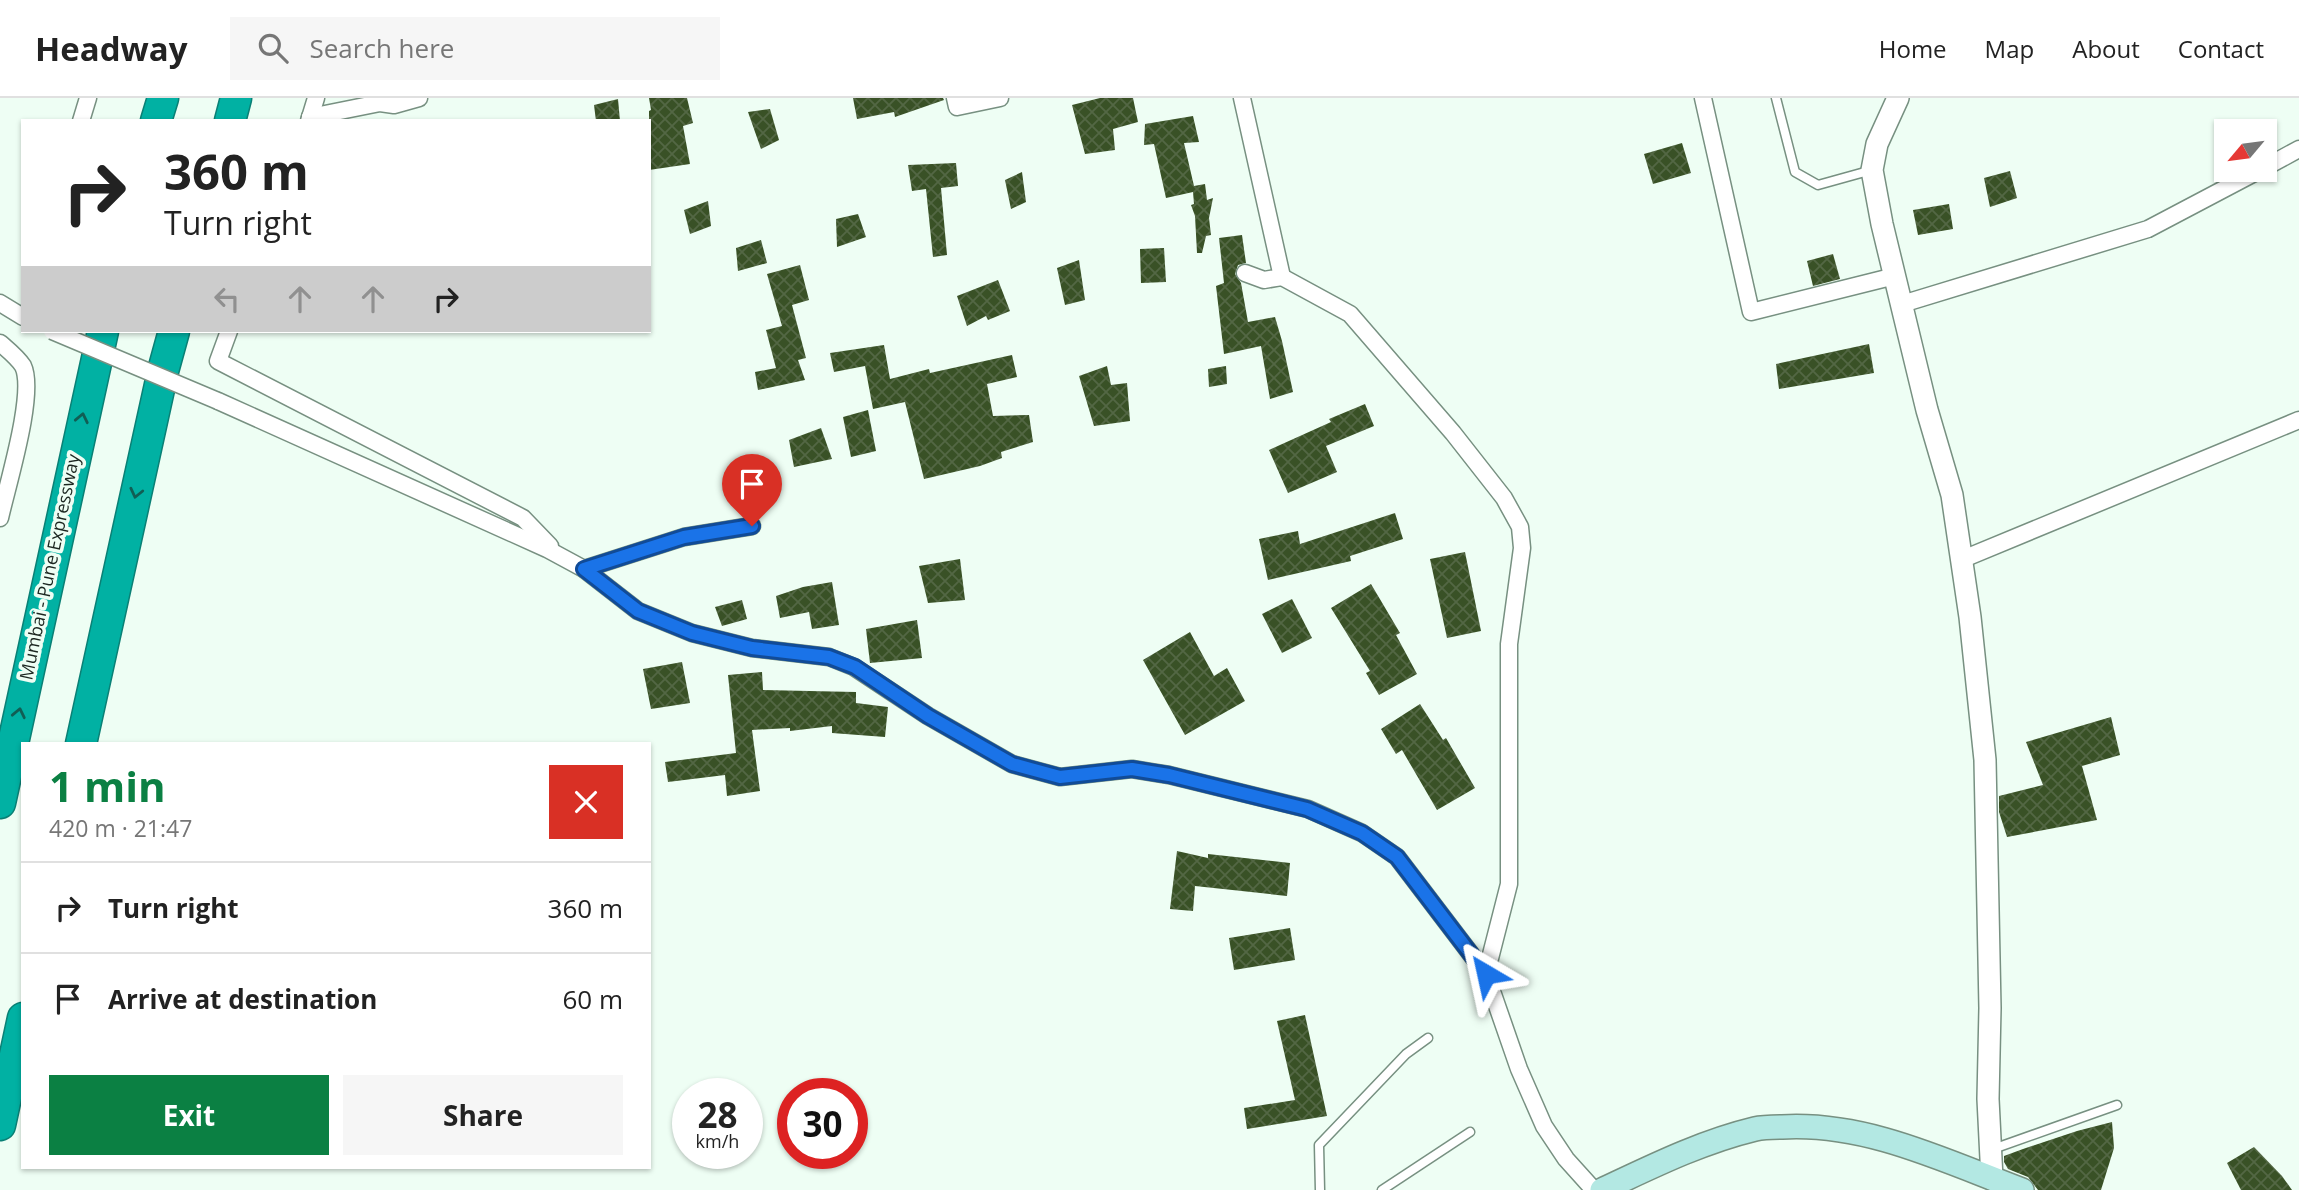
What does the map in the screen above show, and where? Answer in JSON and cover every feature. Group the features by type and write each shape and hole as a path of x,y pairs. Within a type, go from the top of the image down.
{"highway":[{"path":"157,119 163,98"},
{"path":"231,119 236,98"},
{"name":"Mumbai - Pune Expressway","path":"0,803 103,333"},
{"path":"81,742 173,333"},
{"path":"0,1125 21,1027"}],"main road":[{"path":"1602,1190 1678,1154 1757,1128 1792,1126 1825,1127 1905,1145 2022,1190"}],"street":[{"path":"82,119 88,98"},
{"path":"309,119 316,98"},
{"path":"309,119 380,103 394,104 419,98"},
{"path":"955,98 957,107 1000,98"},
{"path":"1242,98 1283,277"},
{"path":"1703,98 1751,312 1895,276"},
{"path":"1898,98 1877,144 1872,170 1927,410 1952,495 1963,559 1985,760 1990,1008 1988,1098 1992,1178"},
{"path":"2277,161 2299,149"},
{"path":"1902,304 2148,229 2237,182"},
{"path":"1245,273 1264,280 1283,277 1350,314 1453,433 1504,498 1520,527 1522,548 1509,644 1509,884 1486,974"},
{"path":"0,303 21,316"},
{"path":"57,333 218,401 559,555 584,569 638,611 692,633 752,648 829,657 855,667 928,716 1012,764 1060,777 1132,769 1169,775 1307,809 1362,833 1397,857 1486,974 1519,1069 1544,1126 1566,1159 1594,1190"},
{"path":"228,333 218,361 523,518 559,555"},
{"path":"0,342 18,360 26,376 25,408 0,517"},
{"path":"1963,559 2299,420"},
{"path":"584,569 684,537 752,526"}],"lane":[{"path":"1776,98 1796,172 1818,185 1872,170"},
{"path":"1320,1190 1319,1145 1406,1054 1428,1038"},
{"path":"1990,1151 2117,1105"},
{"path":"1381,1190 1470,1132"}],"building":[{"path":"649,98 687,98 693,123 683,126 690,164 651,170"},
{"path":"853,98 944,100 895,117 894,112 857,119"},
{"path":"1100,98 1133,98 1138,122 1113,129 1115,150 1085,154 1072,105"},
{"path":"618,99 620,119 596,119 594,105"},
{"path":"770,109 779,140 761,149 748,112"},
{"path":"1193,116 1199,142 1184,143 1194,186 1205,184 1207,200 1213,198 1209,218 1211,235 1206,236 1202,253 1197,253 1195,216 1191,205 1194,204 1193,192 1166,198 1154,144 1144,145 1145,124"},
{"path":"1682,143 1691,173 1653,184 1644,154"},
{"path":"956,163 958,186 941,188 947,255 933,257 926,189 912,191 908,165"},
{"path":"2010,171 2017,198 1990,207 1984,178"},
{"path":"1022,172 1026,202 1011,209 1005,180"},
{"path":"708,201 711,226 690,234 684,210"},
{"path":"1949,204 1953,229 1918,235 1913,210"},
{"path":"858,214 866,237 837,247 836,219"},
{"path":"1242,235 1246,263 1238,265 1235,274 1241,283 1248,322 1275,317 1293,392 1270,399 1261,346 1224,354 1216,286 1224,283 1219,238"},
{"path":"761,240 767,263 738,271 736,248"},
{"path":"1164,248 1166,282 1141,283 1140,249"},
{"path":"1833,254 1840,279 1813,286 1807,261"},
{"path":"1079,260 1085,300 1065,305 1057,268"},
{"path":"800,265 809,300 792,305 806,358 798,360 805,380 758,390 755,372 776,368 766,330 782,326 767,274"},
{"path":"998,280 1010,311 988,320 986,316 967,326 957,296"},
{"path":"1869,344 1874,373 1779,389 1776,364"},
{"path":"884,345 890,379 929,369 930,373 1012,355 1017,377 987,384 993,416 1029,415 1033,442 1001,452 1002,458 980,466 924,479 905,402 873,409 865,366 834,372 830,353"},
{"path":"1107,366 1111,385 1127,383 1130,421 1094,426 1079,376"},
{"path":"1226,366 1227,384 1209,387 1208,369"},
{"path":"1365,404 1374,426 1326,446 1337,472 1288,493 1269,450"},
{"path":"868,410 876,451 851,457 843,417"},
{"path":"821,428 832,459 794,467 789,440"},
{"path":"1395,513 1403,539 1350,556 1351,561 1268,580 1259,539 1298,531 1300,544"},
{"path":"1465,552 1481,631 1447,638 1430,559"},
{"path":"960,559 965,600 928,603 919,566"},
{"path":"832,582 839,625 812,629 809,612 780,618 776,596 803,587"},
{"path":"1371,584 1400,633 1396,635 1417,674 1379,695 1366,673 1370,671 1331,608"},
{"path":"1292,599 1312,638 1282,653 1262,614"},
{"path":"742,600 747,619 722,626 715,607"},
{"path":"917,620 922,658 870,663 866,629"},
{"path":"1190,632 1214,676 1227,668 1245,701 1185,735 1143,660"},
{"path":"682,662 690,703 651,709 643,669"},
{"path":"762,672 763,690 856,692 856,703 888,707 885,737 832,733 832,726 790,731 790,728 752,730 760,791 727,796 725,775 668,782 665,762 736,753 728,675"},
{"path":"1420,704 1443,740 1446,738 1475,788 1437,810 1402,750 1396,754 1381,729"},
{"path":"2111,717 2120,755 2082,766 2097,820 2007,837 1999,812 1999,796 2043,785 2026,742"},
{"path":"1177,851 1208,858 1208,854 1290,863 1287,896 1195,886 1193,911 1170,909"},
{"path":"1290,928 1295,960 1234,970 1229,938"},
{"path":"1305,1015 1327,1116 1247,1129 1244,1108 1295,1100 1277,1021"},
{"path":"2112,1122 2114,1148 2101,1190 2038,1190 2028,1177 2008,1169 2004,1162 2004,1156"},
{"path":"2254,1147 2292,1190 2241,1190 2227,1163"}],"route":[{"path":"752,526 684,537 584,569 638,611 692,633 752,648 829,657 855,667 928,716 1012,764 1060,777 1132,769 1169,775 1307,809 1362,833 1397,857 1486,974"}]}
